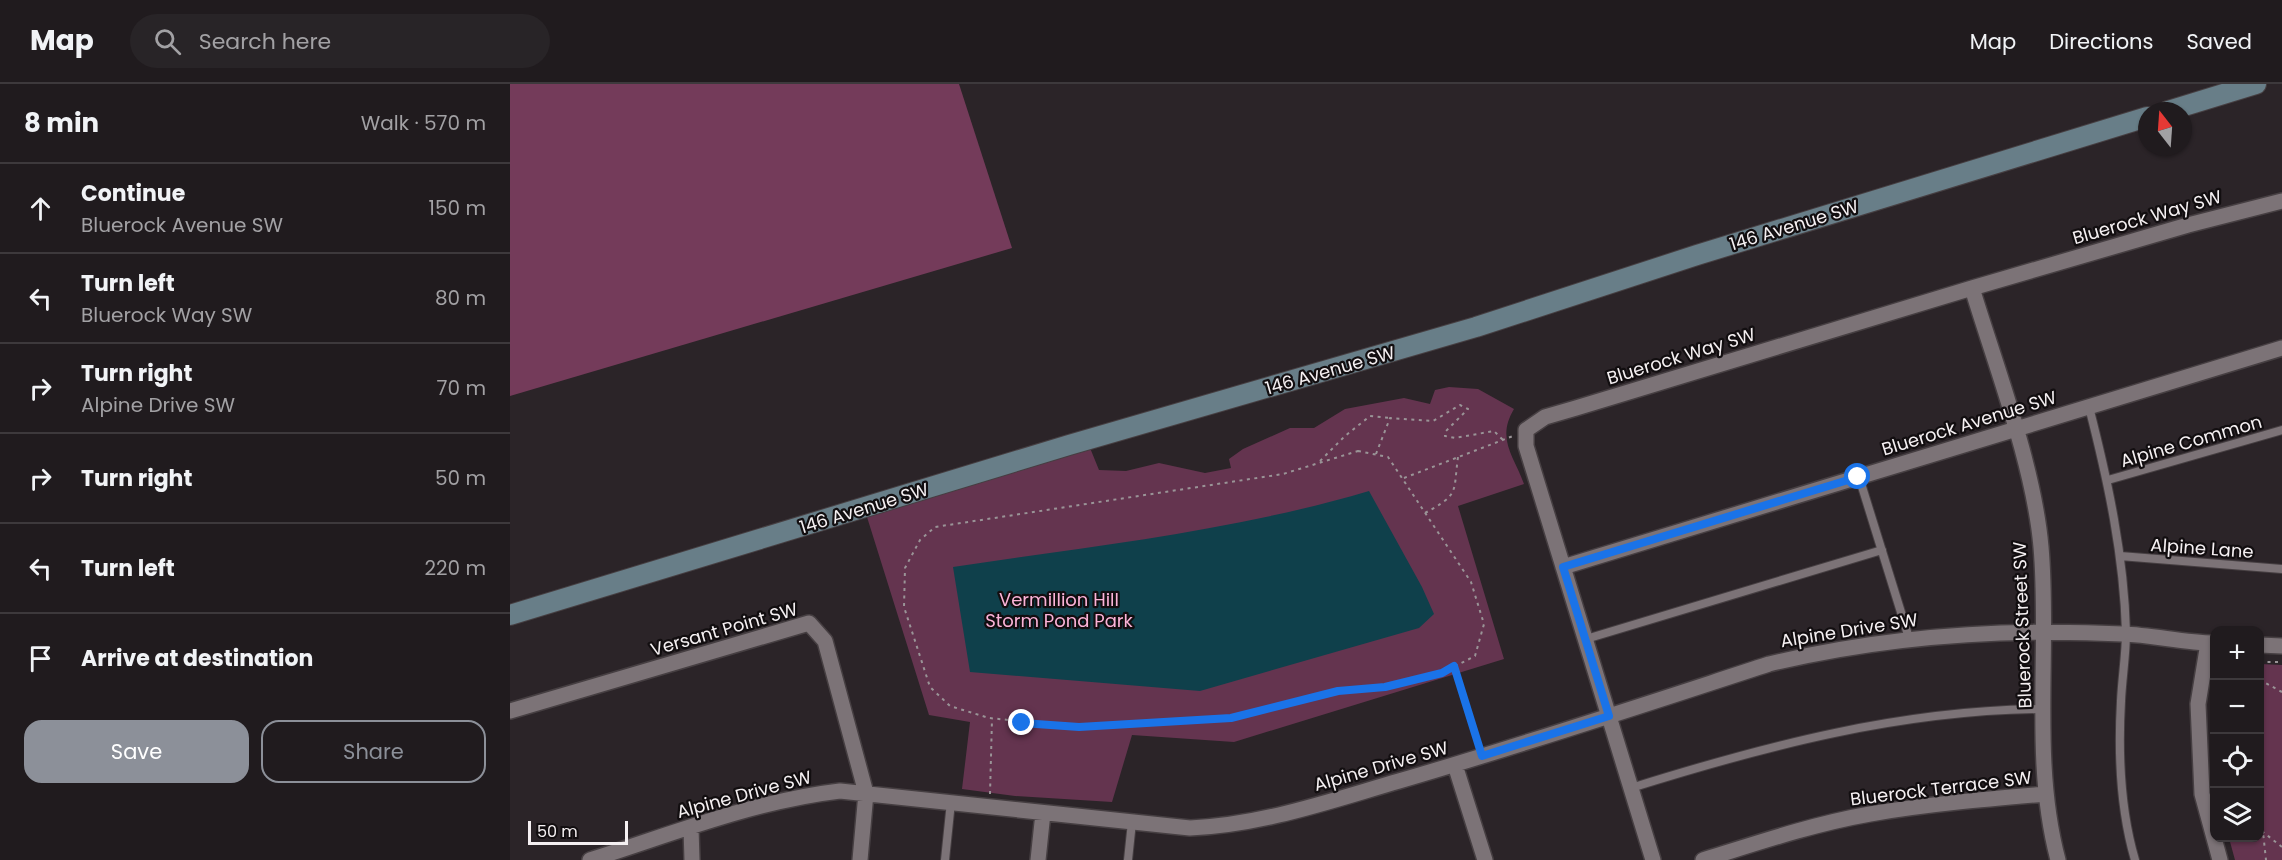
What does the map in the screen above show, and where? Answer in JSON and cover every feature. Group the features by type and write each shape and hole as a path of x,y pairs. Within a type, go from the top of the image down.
{"street":[{"path":"2192,104 2256,84"},
{"name":"146 Avenue SW","path":"510,615 1061,448 1476,327 1697,255 2138,120"},
{"name":"Bluerock Way SW","path":"1526,430 1545,417 1972,288 2188,225 2282,201"},
{"name":"Bluerock Street SW","path":"1972,288 2015,429 2041,545 2046,631 2044,710 2046,794 2058,860"},
{"name":"Bluerock Avenue SW","path":"1563,567 2282,348"},
{"path":"1526,430 1526,446 1653,860"},
{"name":"Versant Point SW","path":"510,711 810,623 825,640 866,793"},
{"name":"Alpine Drive SW","path":"590,860 801,796 840,791 1190,828 1251,822 1455,765 1769,664 1819,652 1909,638 2046,631 2126,634 2210,643"},
{"path":"2264,645 2282,646"},
{"path":"2210,648 2198,704 2202,794 2220,860"},
{"path":"1455,765 1485,860"},
{"path":"860,860 866,793"},
{"name":"Bluerock Terrace SW","path":"1702,860 1807,829 1868,815 1974,800 2046,794"},
{"path":"1038,860 1043,813"},
{"path":"691,828 692,860"}],"lane":[{"path":"2089,407 2108,480 2120,556 2126,634 2121,704 2121,772 2126,830 2135,860"},
{"name":"Alpine Common","path":"2108,480 2282,430"},
{"path":"1858,477 1909,638"},
{"path":"1586,639 1881,550"},
{"name":"Alpine Lane","path":"2120,556 2282,569"},
{"path":"1631,788 1718,761 1809,737 1880,723 1965,712 2044,710"},
{"path":"945,860 951,802"},
{"path":"1128,860 1132,822"}],"path":[{"path":"1318,463 1345,436 1370,416 1433,421 1460,405 1468,409 1445,432 1445,436 1455,438 1494,431 1503,440"},
{"path":"1376,454 1383,430 1390,418"},
{"path":"1404,478 1526,430"},
{"path":"1358,451 1376,454 1388,457 1404,478 1471,582 1484,624 1475,656 1442,673 1385,687 1338,691 1231,718 1079,727 992,719 950,706 930,687 904,607 905,568 920,540 935,526 1283,474 1358,451"},
{"path":"1425,513 1447,501 1458,482 1458,457"},
{"path":"2264,662 2282,662"},
{"path":"1454,666 1482,756"},
{"path":"2264,682 2282,692"},
{"path":"990,807 992,719"},
{"path":"2260,734 2261,788"},
{"path":"2264,833 2282,847"},
{"path":"2264,841 2266,860"}],"green space":[{"name":"Vermillion Hill Storm Pond Park","path":"1449,387 1478,389 1514,409 1509,420 1507,439 1524,484 1458,506 1504,659 1234,742 1132,735 1112,802 1015,796 962,789 970,722 929,715 867,517 932,493 1088,443 1099,470 1126,471 1159,463 1205,473 1231,468 1229,459 1243,449 1290,428 1314,428 1345,409 1404,398 1430,404 1435,390"},
{"path":"2264,664 2282,665 2282,860 2235,860 2230,842 2264,842"}],"shaded area":[{"path":"510,84 959,84 1012,248 510,396"}],"water":[{"path":"1369,491 1422,587 1434,614 1419,628 1200,691 970,672 953,567 1215,527 1267,517"}],"route":[{"path":"1022,723 1079,727 1151,725 1231,718 1338,691 1385,687 1442,673 1454,666 1482,756 1609,716 1563,567 1858,477"}]}
